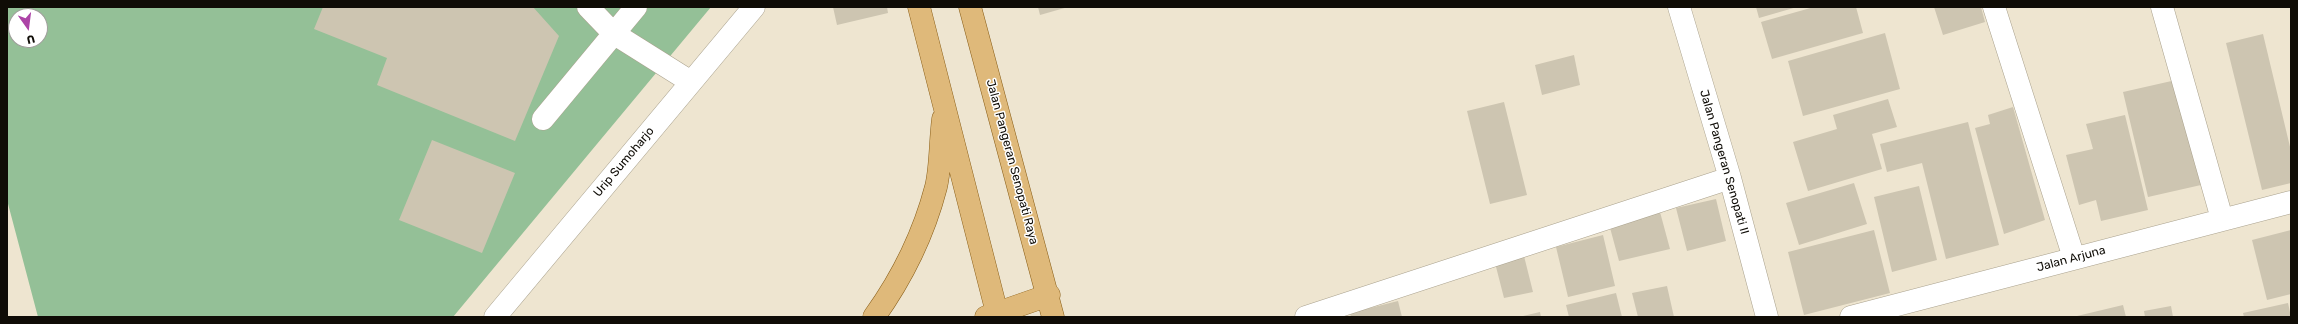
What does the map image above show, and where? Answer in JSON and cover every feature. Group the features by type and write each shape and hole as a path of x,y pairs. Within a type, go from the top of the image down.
{"main road":[{"path":"919,7 944,104 993,316 1049,295"},
{"name":"Jalan Pangeran Senopati Raya","path":"970,7 1049,295 1053,317"},
{"path":"874,317 888,297 923,230 936,185 944,104"}],"street":[{"path":"588,7 613,33 691,82"},
{"path":"543,119 636,7"},
{"name":"Urip Sumoharjo","path":"495,317 754,7"},
{"name":"Jalan Pangeran Senopati II","path":"1679,7 1730,178 1767,317"},
{"path":"1994,7 2074,258"},
{"path":"2162,7 2222,219"},
{"path":"1306,317 1730,178"},
{"name":"Jalan Arjuna","path":"1851,317 2291,202"}],"green space":[{"path":"7,7 711,7 453,317 38,317 7,200"}],"building":[{"path":"323,7 533,7 559,36 515,141 377,85 387,58 314,29"},
{"path":"833,7 887,7 888,13 837,25"},
{"path":"1038,7 1068,7 1040,15"},
{"path":"1756,7 1797,7 1759,18"},
{"path":"1814,7 1856,7 1863,33 1772,59 1761,22"},
{"path":"1934,7 1981,7 1985,22 1943,35"},
{"path":"1885,33 1900,89 1803,116 1788,61"},
{"path":"2263,34 2291,151 2291,183 2262,190 2226,43"},
{"path":"1574,55 1580,85 1542,95 1535,65"},
{"path":"2176,80 2201,185 2148,197 2123,92"},
{"path":"1888,99 1897,127 1872,134 1882,169 1808,191 1793,142 1837,129 1833,115"},
{"path":"1504,102 1527,195 1490,204 1467,111"},
{"path":"2013,107 2045,220 2004,234 1975,128 1990,124 1988,115"},
{"path":"2125,115 2148,210 2101,221 2096,200 2079,205 2066,155 2093,149 2086,124"},
{"path":"1968,122 1999,245 1946,259 1922,163 1887,172 1880,144"},
{"path":"432,140 515,173 482,253 399,220"},
{"path":"1854,183 1867,224 1799,245 1786,203"},
{"path":"1919,186 1937,260 1892,272 1874,197"},
{"path":"1716,199 1726,241 1687,251 1676,208"},
{"path":"1660,212 1670,249 1619,261 1609,224"},
{"path":"1874,230 1890,293 1804,315 1788,252"},
{"path":"2291,230 2291,294 2267,300 2252,240"},
{"path":"1603,235 1615,286 1568,297 1556,247"},
{"path":"1523,252 1533,292 1504,298 1494,259"},
{"path":"1667,286 1674,317 1638,317 1632,293"},
{"path":"1616,293 1622,317 1569,317 1566,305"},
{"path":"1398,301 1402,317 1351,317 1350,313"},
{"path":"2288,303 2291,317 2244,317 2243,313"},
{"path":"2123,305 2126,317 2077,317 2077,316"},
{"path":"2171,306 2173,317 2145,317 2144,311"},
{"path":"1540,312 1541,317 1523,317 1523,316"}]}
